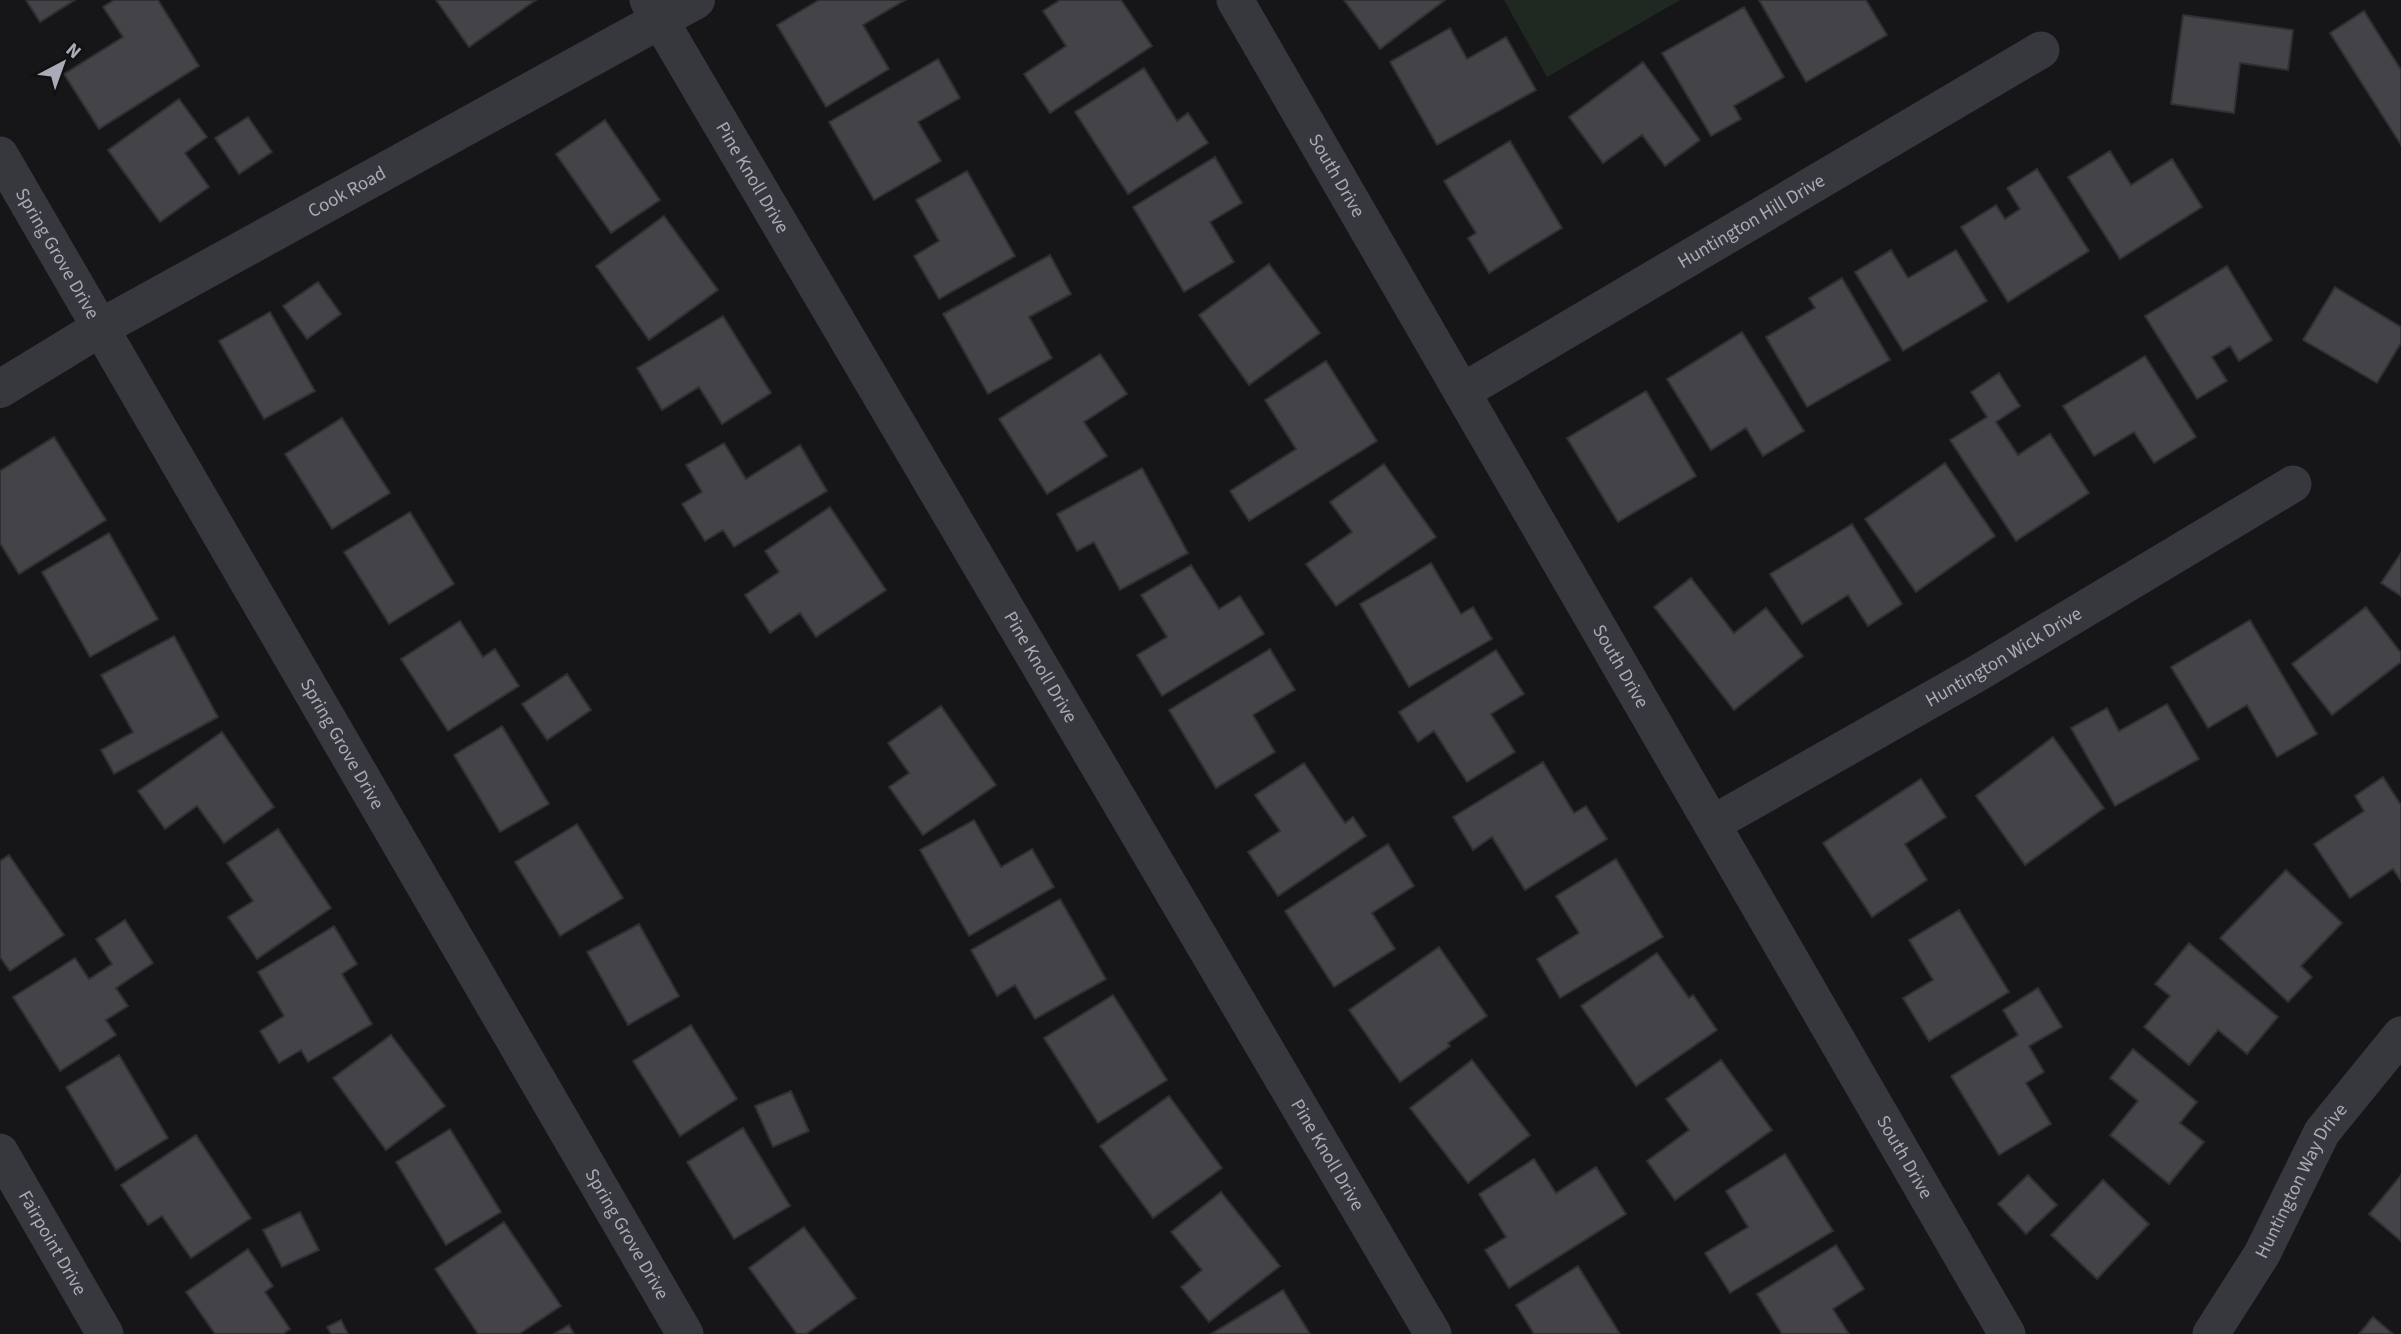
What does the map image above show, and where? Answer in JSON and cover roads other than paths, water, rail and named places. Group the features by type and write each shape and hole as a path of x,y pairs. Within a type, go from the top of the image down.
{"street":[{"name":"Cook Road","path":"0,388 654,11 696,0"},
{"name":"South Drive","path":"1235,0 2007,1334"},
{"name":"Pine Knoll Drive","path":"654,11 1433,1334"},
{"name":"Huntington Hill Drive","path":"1462,392 2041,50"},
{"name":"Spring Grove Drive","path":"0,155 685,1334"},
{"name":"Huntington Wick Drive","path":"1712,824 1978,673 2292,484"},
{"name":"Huntington Way Drive","path":"2211,1334 2262,1254 2322,1132 2401,1035"},
{"name":"Fairpoint Drive","path":"0,1152 105,1334"}]}
